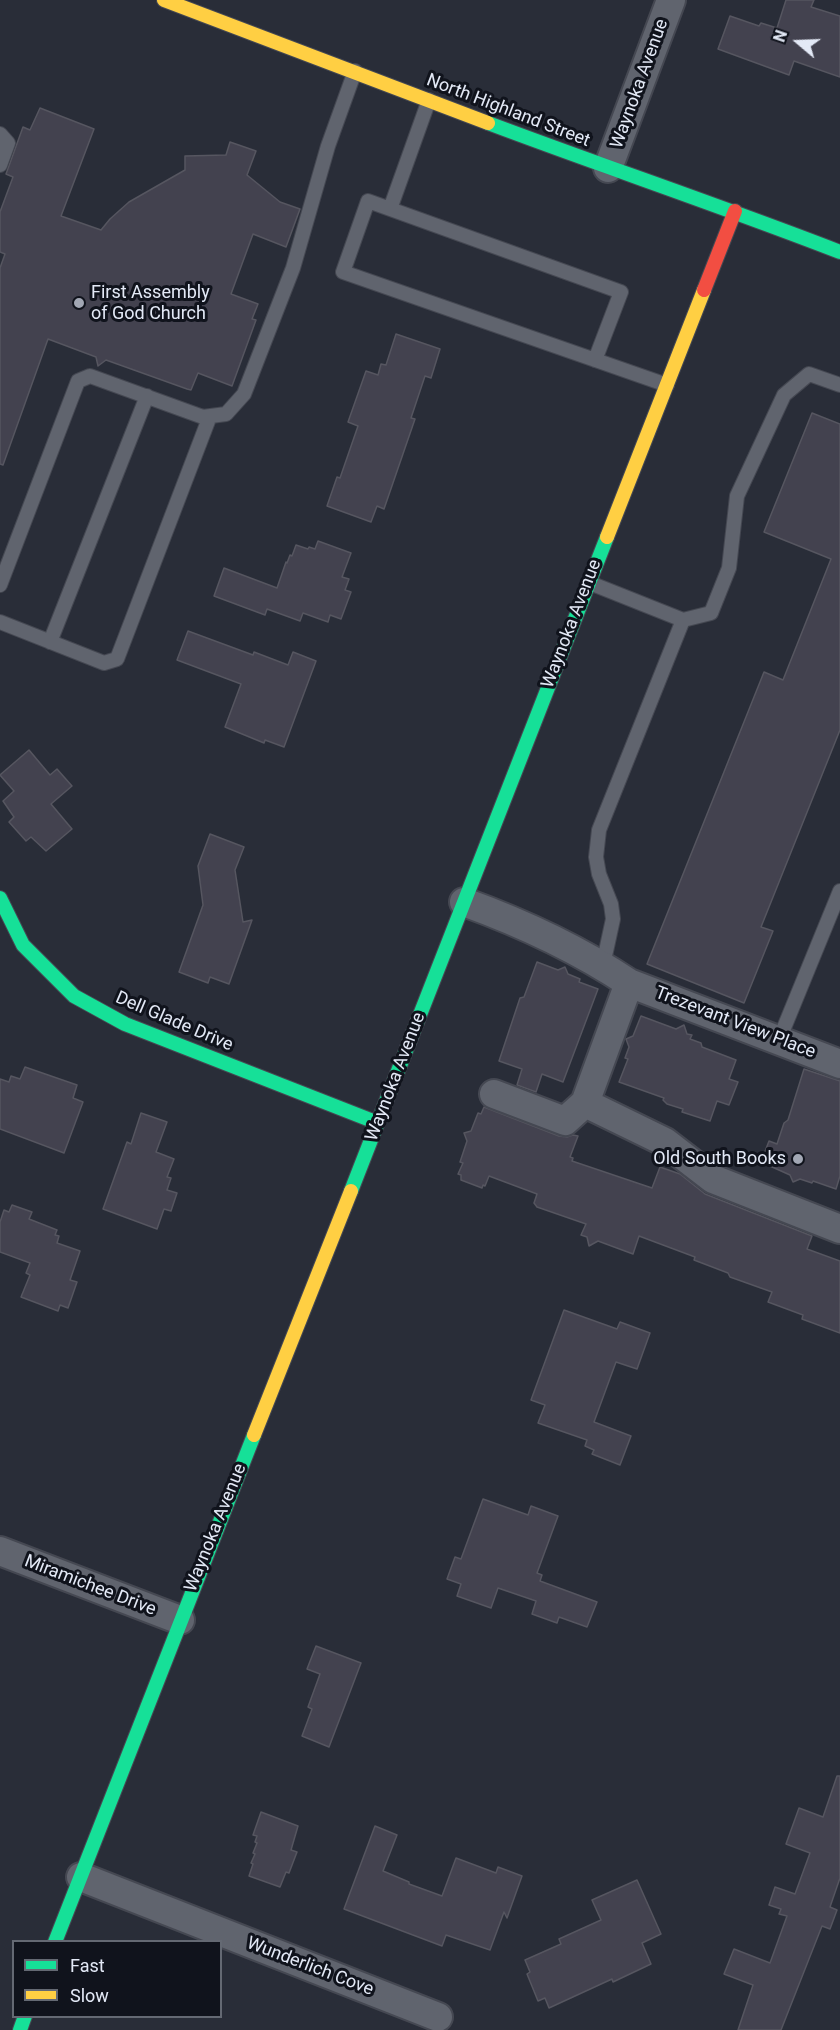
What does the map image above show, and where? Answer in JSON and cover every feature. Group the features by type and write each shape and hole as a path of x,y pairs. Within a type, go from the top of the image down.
{"street":[{"name":"North Highland Street","path":"164,0 608,168 735,211 840,252"},
{"name":"Waynoka Avenue","path":"608,168 671,0"},
{"name":"Waynoka Avenue","path":"55,1940 735,211"},
{"name":"Dell Glade Drive","path":"0,898 23,945 74,996 125,1024 378,1123"},
{"name":"Trezevant View Place","path":"464,902 540,933 603,965 629,983 840,1064"},
{"path":"494,1094 565,1120 585,1103 629,983"},
{"path":"585,1103 665,1142 712,1179 840,1229"},
{"name":"Miramichee Drive","path":"0,1551 180,1620"},
{"name":"Wunderlich Cove","path":"81,1877 438,2017"}],"lane":[{"path":"0,585 7,548 78,381 90,376 203,417 226,414 244,394 293,268 328,146 355,71"},
{"path":"390,209 429,100"},
{"path":"0,134 8,143 0,165"},
{"path":"595,360 621,292 368,201 343,272 666,385"},
{"path":"588,582 683,620 711,613 729,568 737,496 784,395 809,374 840,385"},
{"path":"50,642 147,396"},
{"path":"0,622 104,663 117,659 210,416"},
{"path":"603,965 613,919 611,904 599,874 596,857 599,830 683,620"},
{"path":"779,1041 840,891"}],"building":[{"path":"786,0 814,0 811,7 840,16 840,77 794,61 789,75 718,49 730,16 759,26 761,23 777,28"},
{"path":"40,108 94,129 61,216 101,230 129,202 185,170 185,156 226,155 230,142 256,151 247,175 280,202 300,209 286,247 253,234 231,294 258,304 252,319 256,320 232,386 198,373 191,390 187,389 106,360 98,366 96,357 48,339 3,465 0,464 0,268 5,254 0,252 0,212 13,177 6,174 23,127 30,130"},
{"path":"396,334 440,349 431,378 425,376 411,418 415,419 384,509 377,506 371,522 327,506 337,477 340,478 358,426 348,422 366,371 378,375 381,364 386,365"},
{"path":"812,413 840,424 840,730 761,927 773,931 744,1003 647,964 764,672 783,680 831,559 764,532"},
{"path":"318,541 351,553 342,577 349,579 345,590 351,592 341,619 330,615 328,622 303,613 300,621 267,609 265,615 214,596 224,568 277,588 286,562 290,555 292,556 296,545 315,549"},
{"path":"188,631 288,665 293,652 316,661 284,747 265,740 264,743 225,727 241,684 177,660"},
{"path":"29,750 50,775 57,769 72,786 51,804 72,829 46,851 31,837 26,841 9,822 14,817 3,801 14,791 0,775"},
{"path":"210,834 244,847 235,870 243,922 252,920 229,984 210,977 208,983 179,972 203,905 198,866"},
{"path":"537,962 558,970 565,967 568,974 580,979 579,982 598,989 563,1082 542,1074 536,1092 517,1085 522,1069 499,1061 520,998 524,997"},
{"path":"641,1016 676,1029 684,1025 687,1034 692,1035 690,1039 701,1043 702,1047 736,1060 729,1079 738,1082 729,1105 717,1101 710,1121 682,1112 683,1109 667,1104 664,1098 619,1082 628,1059 625,1058 629,1047 626,1039 633,1036"},
{"path":"25,1067 77,1085 73,1098 83,1102 64,1153 0,1129 0,1079 9,1082 11,1076 20,1079"},
{"path":"804,1069 840,1081 840,1176 836,1189 813,1181 812,1183 800,1179 793,1182 790,1175 761,1162 769,1141 777,1144 784,1123 788,1120"},
{"path":"484,1107 559,1136 578,1136 570,1157 573,1158 572,1161 652,1188 660,1167 680,1174 705,1194 812,1236 807,1249 840,1261 840,1333 802,1319 803,1315 768,1302 772,1292 730,1277 728,1273 694,1260 695,1257 639,1236 633,1254 598,1241 589,1246 587,1237 581,1235 586,1224 537,1207 534,1203 537,1194 489,1176 482,1188 461,1180 461,1175 458,1174 463,1163 460,1162 467,1141 464,1133 471,1131 478,1113 481,1114"},
{"path":"141,1113 167,1122 156,1152 174,1159 167,1177 171,1178 167,1190 177,1193 171,1211 164,1209 157,1229 103,1209 127,1142 131,1144"},
{"path":"12,1205 32,1212 29,1219 57,1230 55,1235 59,1236 57,1243 80,1251 70,1280 77,1282 68,1308 60,1305 58,1311 21,1297 30,1275 26,1273 30,1263 0,1252 0,1222 4,1210 9,1212"},
{"path":"564,1310 617,1329 620,1322 650,1333 637,1369 616,1362 594,1422 631,1436 620,1465 592,1454 594,1450 585,1446 587,1440 538,1423 545,1405 531,1400"},
{"path":"483,1499 528,1515 531,1506 558,1516 537,1573 542,1575 540,1581 597,1602 587,1627 559,1617 557,1623 532,1614 536,1601 498,1588 491,1608 457,1596 461,1584 447,1579 455,1557 461,1559"},
{"path":"316,1646 361,1663 329,1747 302,1736 312,1709 308,1707 320,1674 307,1669"},
{"path":"837,1776 840,1776 840,1878 830,1907 837,1910 830,1929 822,1926 781,2030 738,2030 753,1985 724,1974 734,1949 770,1963 787,1916 779,1914 781,1909 769,1905 775,1887 795,1894 810,1853 786,1844 799,1808 823,1817"},
{"path":"261,1812 298,1826 291,1850 297,1852 289,1873 286,1872 280,1887 249,1876 257,1843 255,1842 257,1836 253,1835"},
{"path":"375,1826 397,1835 383,1871 409,1884 442,1896 456,1858 496,1873 498,1867 522,1876 507,1918 504,1912 490,1950 446,1935 442,1946 344,1909"},
{"path":"637,1880 661,1934 642,1943 651,1964 549,2008 545,1998 538,2001 527,1974 530,1972 525,1960 561,1944 559,1939 601,1920 592,1900"}],"traffic: fast":[{"path":"488,123 840,252"},
{"path":"351,1191 607,537"},
{"path":"0,898 23,945 74,996 125,1024 378,1123"},
{"path":"56,1940 254,1435"},
{"path":"20,2030 24,2018"}],"traffic: slow":[{"path":"164,0 488,123"},
{"path":"607,537 704,290"},
{"path":"254,1435 351,1191"}],"traffic: jam":[{"path":"704,290 735,211"}],"place":[{"name":"First Assembly of God Church","path":"79,303"},
{"name":"Old South Books","path":"798,1159"}]}
